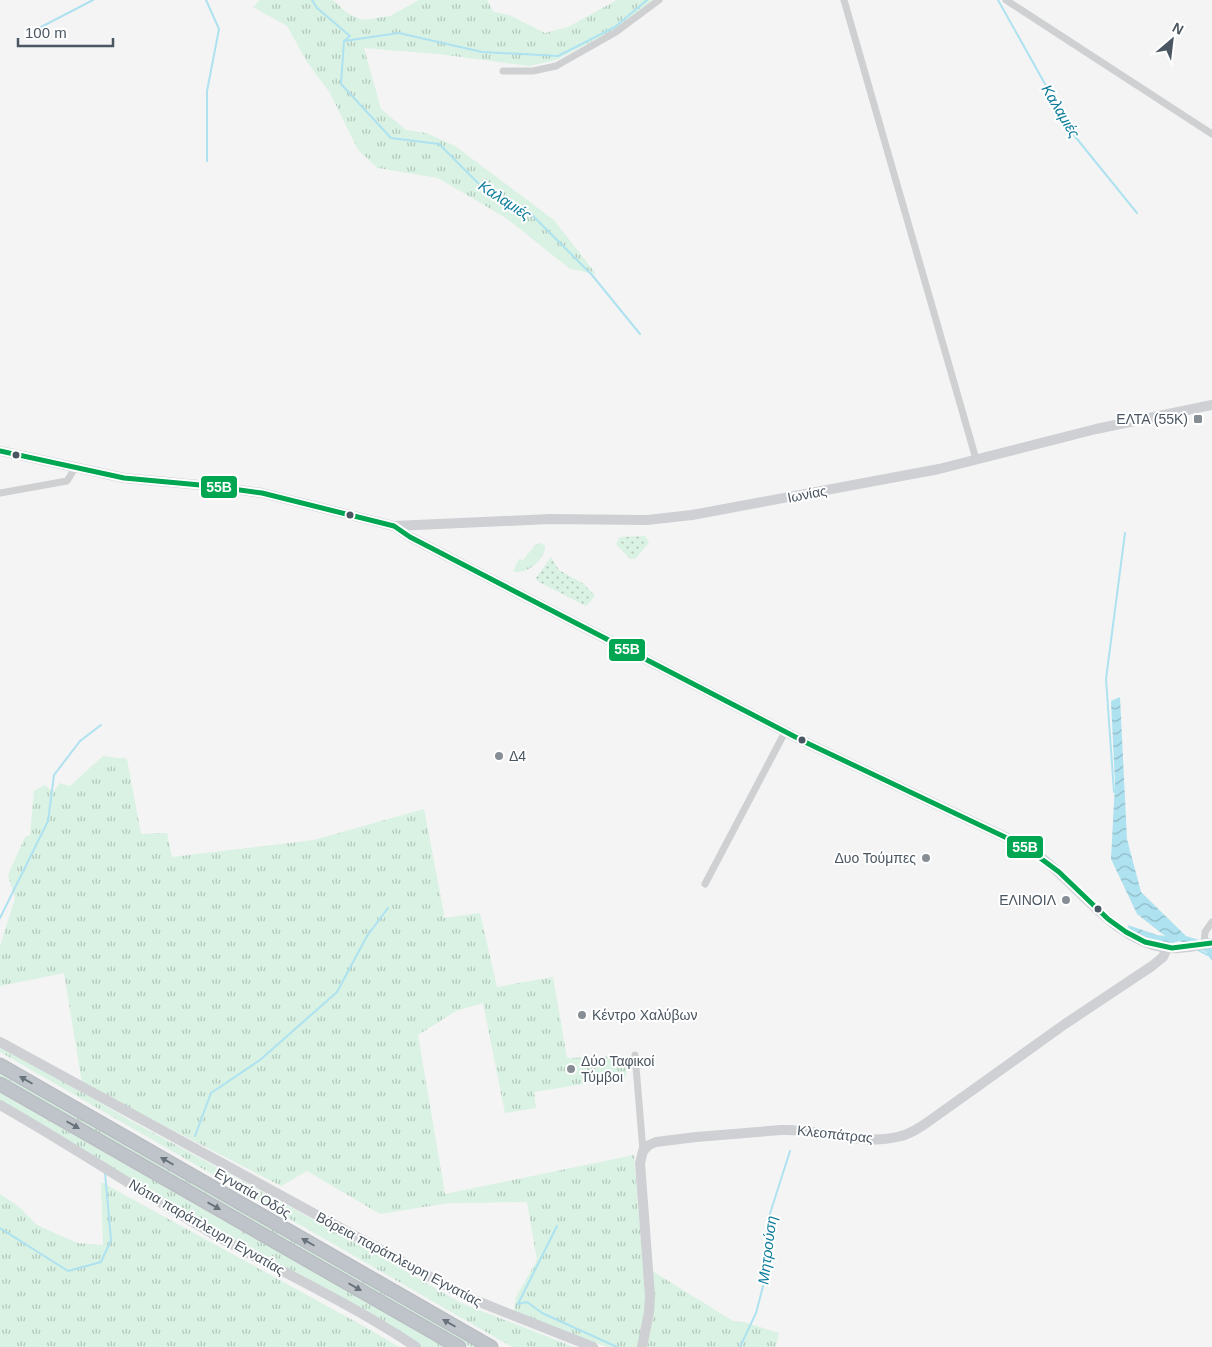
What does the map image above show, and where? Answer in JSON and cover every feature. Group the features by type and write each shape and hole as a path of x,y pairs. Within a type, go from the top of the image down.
{"highway":[{"name":"Εγνατία Οδός","path":"0,1064 491,1347"},
{"path":"0,1084 459,1347"}],"street":[{"path":"504,71 533,71 556,66 616,32 659,0"},
{"path":"844,0 976,459"},
{"path":"1006,0 1212,134"},
{"name":"Ιωνίας","path":"394,526 550,519 647,520 692,515 939,469 1096,429 1212,405"},
{"path":"0,451 134,480 211,486 262,493 394,526 410,537 786,732 1024,846 1063,876 1100,912 1142,941 1167,948 1208,943 1205,932 1212,922"},
{"path":"0,493 67,481 75,468"},
{"path":"410,537 415,526"},
{"path":"705,884 786,732"},
{"name":"Κλεοπάτρας","path":"643,1151 650,1144 670,1140 781,1130 802,1130 870,1139 894,1138 906,1135 925,1124 1065,1024 1152,966 1163,957 1167,948"},
{"name":"Βόρεια παράπλευρη Εγνατίας","path":"0,1042 467,1298 593,1347"},
{"path":"635,1055 643,1151 640,1163 650,1304 642,1347"},
{"name":"Νότια παράπλευρη Εγνατίας","path":"0,1106 72,1146 183,1216 364,1316 416,1347"}],"green space":[{"path":"260,0 333,0 347,13 362,20 390,16 419,0 487,0 494,12 509,15 545,33 568,27 617,0 653,0 618,28 556,60 529,66 438,54 364,48 381,109 406,130 426,133 455,146 554,220 596,274 570,269 506,218 438,178 378,168 358,150 330,93 307,62 287,26 253,7"},
{"path":"645,536 649,543 635,559 630,559 616,544 620,537"},
{"path":"540,543 545,546 539,561 524,571 513,571 519,559 523,560 536,544"},
{"path":"551,557 559,570 584,584 595,596 586,606 537,581 536,578"},
{"path":"103,756 127,759 141,834 167,833 172,857 314,840 424,809 444,914 443,918 480,913 497,987 553,977 567,1058 626,1056 626,1077 534,1092 536,1108 505,1113 483,1003 456,1011 418,1035 445,1194 634,1155 643,1267 733,1321 744,1322 779,1333 776,1347 607,1347 514,1312 516,1297 537,1260 527,1202 449,1203 380,1214 307,1171 281,1186 82,1083 64,973 0,986 0,946 15,898 8,875 25,837 30,835 34,791 45,785 53,792 60,783 70,786"},
{"path":"0,1044 126,1118 362,1246 461,1303 574,1347 512,1347 0,1052"},
{"path":"0,1073 478,1347 471,1347 0,1077"},
{"path":"0,1093 444,1347 416,1347 161,1200 0,1103"},
{"path":"101,1182 399,1347 0,1347 0,1194 18,1206 37,1225 77,1243 103,1245"}],"water":[{"path":"1120,697 1127,839 1141,892 1186,936 1212,944 1212,961 1206,952 1179,941 1173,943 1160,942 1129,929 1128,925 1165,936 1137,914 1111,859 1115,783 1111,701"}],"waterway":[{"path":"41,27 93,0"},
{"path":"206,0 219,29 207,91 207,161"},
{"name":"Καλαμιές","path":"312,0 317,8 350,36 344,41 341,84 391,138 439,144 484,189 531,214 592,275 640,334"},
{"name":"Καλαμιές","path":"344,41 399,33 482,52 558,56 615,27 647,0"},
{"name":"Καλαμιές","path":"998,0 1073,134 1137,213"},
{"path":"1114,792 1106,679 1125,533"},
{"path":"0,918 48,821 54,775 80,741 101,725"},
{"path":"195,1136 211,1093 260,1060 337,992 367,936 388,908"},
{"path":"1198,950 1212,957"},
{"name":"Μητρούση","path":"740,1347 756,1313 766,1275 767,1223 790,1151"},
{"path":"0,1228 68,1271 101,1262 111,1240 105,1173"},
{"path":"518,1304 557,1226"},
{"path":"518,1304 527,1302 542,1313 617,1347"}],"transit line":[{"name":"55Β","path":"0,451 124,478 262,493 394,526 410,537 809,744 1024,846 1059,872 1108,919 1126,932 1145,942 1172,948 1212,943"}],"place":[{"name":"ΕΛΤΑ (55Κ)","path":"1198,419"},
{"name":"Δ4","path":"499,756"},
{"name":"Δυο Τούμπες","path":"926,858"},
{"name":"ΕΛΙΝΟΙΛ","path":"1066,900"},
{"name":"Κέντρο Χαλύβων","path":"582,1015"},
{"name":"Δύο Ταφικοί Τύμβοι","path":"571,1069"}]}
